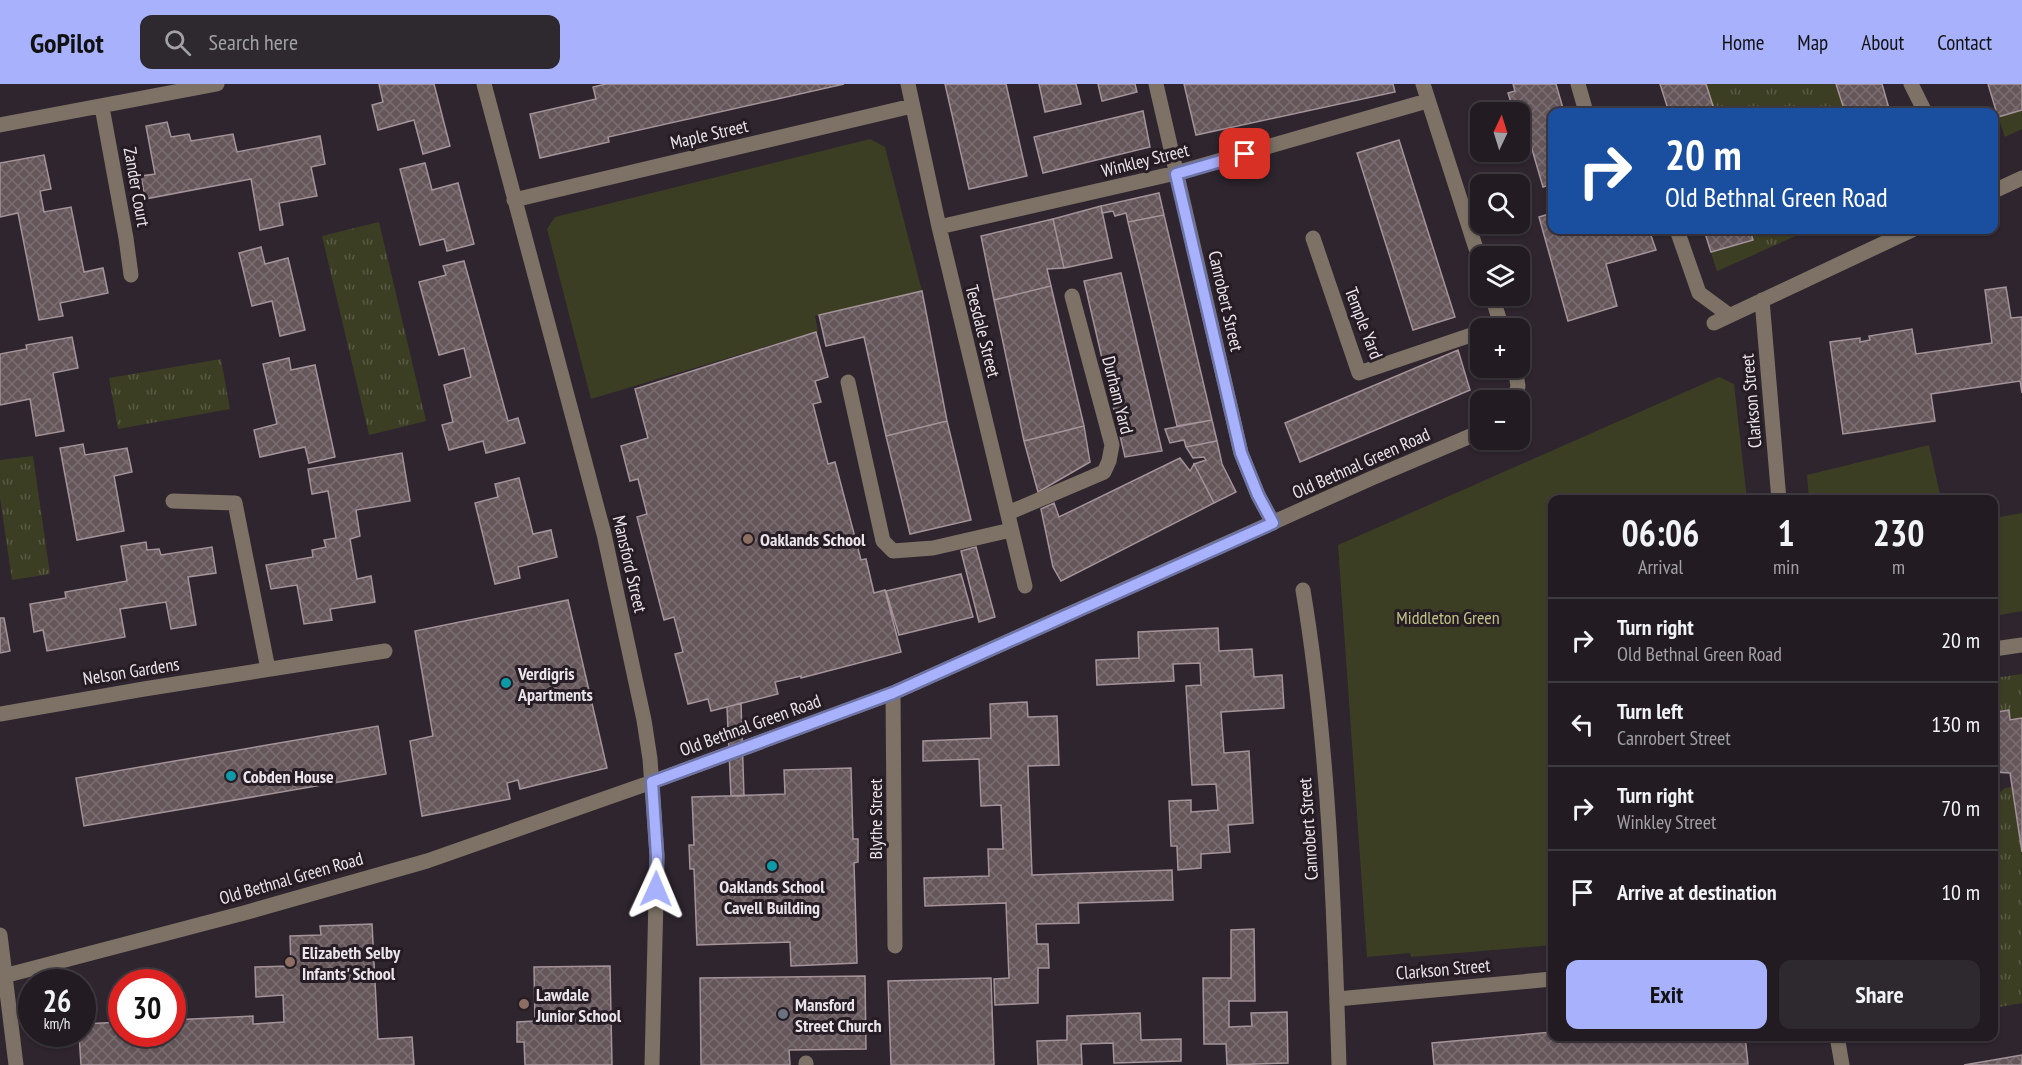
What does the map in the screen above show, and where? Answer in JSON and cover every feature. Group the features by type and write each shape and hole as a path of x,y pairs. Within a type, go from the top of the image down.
{"street":[{"path":"0,125 217,84"},
{"name":"Mansford Street","path":"484,84 604,534 644,720 652,782 657,856 652,1065"},
{"name":"Teesdale Street","path":"908,84 939,227 1025,586"},
{"name":"Canrobert Street","path":"1156,84 1241,453 1258,495 1273,523"},
{"path":"1423,84 1475,246"},
{"path":"1578,84 1585,108"},
{"path":"1911,84 1924,108"},
{"name":"Winkley Street","path":"939,227 1176,174 1427,101"},
{"name":"Maple Street","path":"514,200 912,106"},
{"name":"Zander Court","path":"102,107 131,275"},
{"path":"1998,189 2022,178"},
{"path":"1678,234 1699,293 1729,315"},
{"path":"1714,323 1903,234"},
{"name":"Temple Yard","path":"1313,238 1359,373 1470,335"},
{"name":"Durham Yard","path":"1008,513 1104,472 1109,460 1112,445 1072,296"},
{"name":"Clarkson Street","path":"1762,300 1779,495"},
{"path":"848,382 884,541 893,551 933,548 1011,530"},
{"name":"Old Bethnal Green Road","path":"3,976 244,913 427,861 652,782 893,693 1470,436"},
{"path":"173,501 235,503 268,669"},
{"name":"Canrobert Street","path":"1303,590 1311,637 1320,728 1333,904 1339,1065"},
{"path":"1998,648 2022,645"},
{"name":"Nelson Gardens","path":"0,714 385,651"},
{"name":"Blythe Street","path":"893,693 895,946"},
{"path":"0,935 3,976 16,1065"},
{"name":"Clarkson Street","path":"1337,999 1548,979"},
{"path":"1838,1041 1842,1065"}],"green space":[{"path":"1706,84 1836,84 1844,108 1714,108"},
{"path":"2022,110 2022,129 2005,137 1998,117"},
{"path":"870,139 885,147 922,291 815,316 818,331 591,399 547,229 555,217"},
{"path":"379,222 426,421 369,435 322,236"},
{"path":"1751,234 1800,234 1717,271 1711,252 1752,240"},
{"path":"1753,240 1756,254 1717,271 1711,252"},
{"path":"221,359 230,409 118,429 109,378"},
{"name":"Middleton Green","path":"1719,377 1734,384 1747,495 1548,495 1548,945 1411,957 1410,953 1367,957 1338,545"},
{"path":"1929,445 1940,495 1809,495 1807,475"},
{"path":"33,456 50,574 12,580 0,498 0,460"},
{"path":"2022,513 2022,611 1998,615 1998,517"},
{"path":"2022,674 2022,718 2010,720 2009,710 1998,712 1998,677"},
{"path":"2012,787 2022,852 2022,1003 1998,1007 1998,794 2005,788"}],"building":[{"path":"379,84 434,84 450,146 423,154 414,120 378,130 372,105 383,102"},
{"path":"606,84 844,84 608,137 609,142 540,158 530,114 596,99 593,87"},
{"path":"945,84 1006,84 1027,176 969,189"},
{"path":"1039,84 1076,84 1081,104 1045,112"},
{"path":"1098,84 1135,84 1137,92 1102,101"},
{"path":"1184,84 1393,84 1395,92 1196,135"},
{"path":"1513,84 1556,84 1563,108 1548,108 1548,185 1543,187 1530,142 1530,102 1511,102 1508,93 1515,91"},
{"path":"1660,84 1706,84 1714,108 1668,108"},
{"path":"1836,84 1882,84 1889,108 1844,108"},
{"path":"1988,84 2022,84 2022,110 1998,117 1998,108 1995,108"},
{"path":"1143,111 1150,147 1043,173 1034,137"},
{"path":"167,122 171,137 189,134 191,141 233,134 237,152 320,136 325,164 311,167 317,196 279,203 283,225 260,230 251,179 145,199 141,176 155,174 146,126"},
{"path":"1399,140 1455,317 1413,330 1357,153"},
{"path":"44,155 51,189 40,191 44,212 71,207 84,272 103,268 108,293 60,303 63,316 39,320 18,213 0,217 0,163"},
{"path":"425,163 432,190 458,183 474,244 447,251 444,239 420,245 400,169"},
{"path":"1159,193 1164,215 1128,222 1126,213 1115,216 1113,211 1102,213 1101,206"},
{"path":"1101,206 1112,258 1064,268 1053,219"},
{"path":"1548,214 1548,234 1650,234 1656,250 1606,264 1617,306 1568,321 1539,217"},
{"path":"1164,215 1212,420 1177,426 1128,222"},
{"path":"1053,219 1064,268 1047,269 1051,286 994,300 981,236"},
{"path":"1705,234 1751,234 1753,240 1711,252"},
{"path":"261,247 265,264 288,258 305,330 280,336 272,301 252,306 239,253"},
{"path":"464,261 508,421 518,418 525,443 486,453 483,441 449,450 442,425 453,422 444,385 471,377 464,348 439,355 419,282 446,275 443,266"},
{"path":"1121,273 1162,451 1125,457 1084,281"},
{"path":"1051,286 1084,426 1024,441 994,300"},
{"path":"2006,287 2011,318 2022,317 2022,393 2020,381 1931,394 1935,421 1843,434 1830,342 1860,338 1860,342 1870,340 1869,336 1912,329 1916,354 1992,343 1985,290"},
{"path":"922,291 947,421 886,436 864,337 826,346 819,315"},
{"name":"Oaklands School","path":"816,332 828,377 815,381 821,402 813,404 828,464 835,462 861,560 866,559 874,593 885,590 901,652 801,678 801,676 775,682 778,694 711,711 708,699 688,704 675,654 683,652 674,617 664,620 637,517 647,514 638,479 630,481 621,446 648,438 635,389"},
{"path":"72,337 78,368 53,373 64,431 36,436 30,399 0,405 0,354 27,349 26,345"},
{"path":"1458,350 1470,390 1300,462 1285,423"},
{"path":"289,358 291,370 315,365 335,457 309,463 305,447 260,457 254,430 277,424 263,364"},
{"path":"1212,420 1217,441 1186,447 1184,440 1170,443 1165,429"},
{"path":"947,421 971,520 910,534 886,436"},
{"path":"1084,426 1090,462 1038,492 1024,441"},
{"path":"1217,441 1222,464 1236,492 1214,503 1194,464 1206,460 1204,457 1193,458 1186,447"},
{"path":"83,444 85,455 127,448 132,472 114,476 124,531 77,540 60,448"},
{"path":"402,453 410,501 356,510 360,536 350,539 357,579 371,576 375,602 330,609 332,620 304,624 297,585 271,589 266,565 313,557 312,550 326,547 324,540 336,538 328,491 312,494 308,469"},
{"path":"1180,458 1190,471 1194,464 1214,503 1061,581 1053,567 1041,509 1054,503 1059,517"},
{"path":"519,478 533,534 551,530 557,557 518,567 520,578 495,584 475,503 498,497 495,484"},
{"path":"146,542 147,550 159,549 161,555 212,547 216,573 188,577 196,625 171,629 166,602 120,609 125,637 47,651 43,630 34,632 30,604 66,598 65,592 127,581 121,546"},
{"path":"976,547 995,617 979,622 961,551"},
{"path":"961,574 973,617 899,635 886,591"},
{"name":"Verdigris Apartments","path":"568,600 607,768 520,789 518,780 507,783 510,799 422,816 410,741 433,736 415,631"},
{"path":"0,618 4,618 10,651 0,653"},
{"path":"1218,628 1219,651 1252,649 1254,677 1282,675 1284,708 1221,712 1224,753 1249,751 1253,823 1228,825 1230,852 1201,854 1201,868 1178,870 1177,846 1171,846 1169,801 1191,800 1191,812 1218,810 1216,784 1192,785 1186,686 1201,685 1200,663 1173,664 1174,681 1097,685 1096,660 1139,658 1138,632"},
{"path":"1027,702 1028,717 1057,716 1059,765 1028,766 1032,875 1172,870 1173,900 1078,903 1079,923 1036,924 1037,944 1048,944 1049,968 1038,968 1038,1003 995,1005 994,979 1009,978 1006,903 925,906 924,878 989,876 988,849 1003,849 1001,805 981,806 979,759 923,761 923,741 991,738 990,704"},
{"path":"741,703 744,796 731,796 727,707"},
{"path":"2009,710 2010,720 2022,718 2022,852 2010,773 1998,772 1998,712"},
{"name":"Cobden House","path":"378,726 386,774 84,826 76,778"},
{"name":"Oaklands School Cavell Building","path":"851,768 853,839 858,839 858,862 854,863 857,963 791,966 790,942 697,945 694,869 690,869 689,845 694,845 692,797 785,794 784,770"},
{"path":"372,924 378,1039 412,1037 414,1065 81,1065 80,1047 96,1047 96,1023 108,1023 108,1047 186,1047 186,1019 253,1016 253,1024 284,1022 283,995 256,997 255,967 291,966 290,936 321,935 320,926"},
{"path":"1254,929 1255,1001 1229,1001 1229,1027 1252,1026 1251,1013 1287,1012 1288,1063 1227,1065 1226,1044 1204,1044 1203,978 1231,978 1231,930"},
{"path":"610,966 612,1065 525,1065 524,1042 517,1042 517,1022 535,1021 534,967"},
{"name":"Mansford Street Church","path":"865,976 866,1049 789,1050 790,1065 701,1065 700,978"},
{"path":"991,978 994,1065 891,1065 888,981"},
{"path":"1140,1013 1141,1040 1181,1039 1181,1061 1114,1063 1113,1043 1081,1044 1082,1065 1038,1065 1037,1041 1067,1040 1067,1016"},
{"path":"1548,1032 1548,1041 1746,1041 1748,1064 1434,1065 1432,1043"},
{"path":"2022,1055 2022,1065 1964,1065"}],"place":[{"name":"Oaklands School","path":"748,539"},
{"name":"Verdigris Apartments","path":"506,683"},
{"name":"Cobden House","path":"231,776"},
{"name":"Oaklands School Cavell Building","path":"772,866"},
{"name":"Elizabeth Selby Infants' School","path":"290,962"},
{"name":"Lawdale Junior School","path":"524,1004"},
{"name":"Mansford Street Church","path":"783,1014"}],"route":[{"path":"656,889 657,856 652,782 893,693 1273,523 1258,495 1241,453 1176,174 1245,154"}]}
